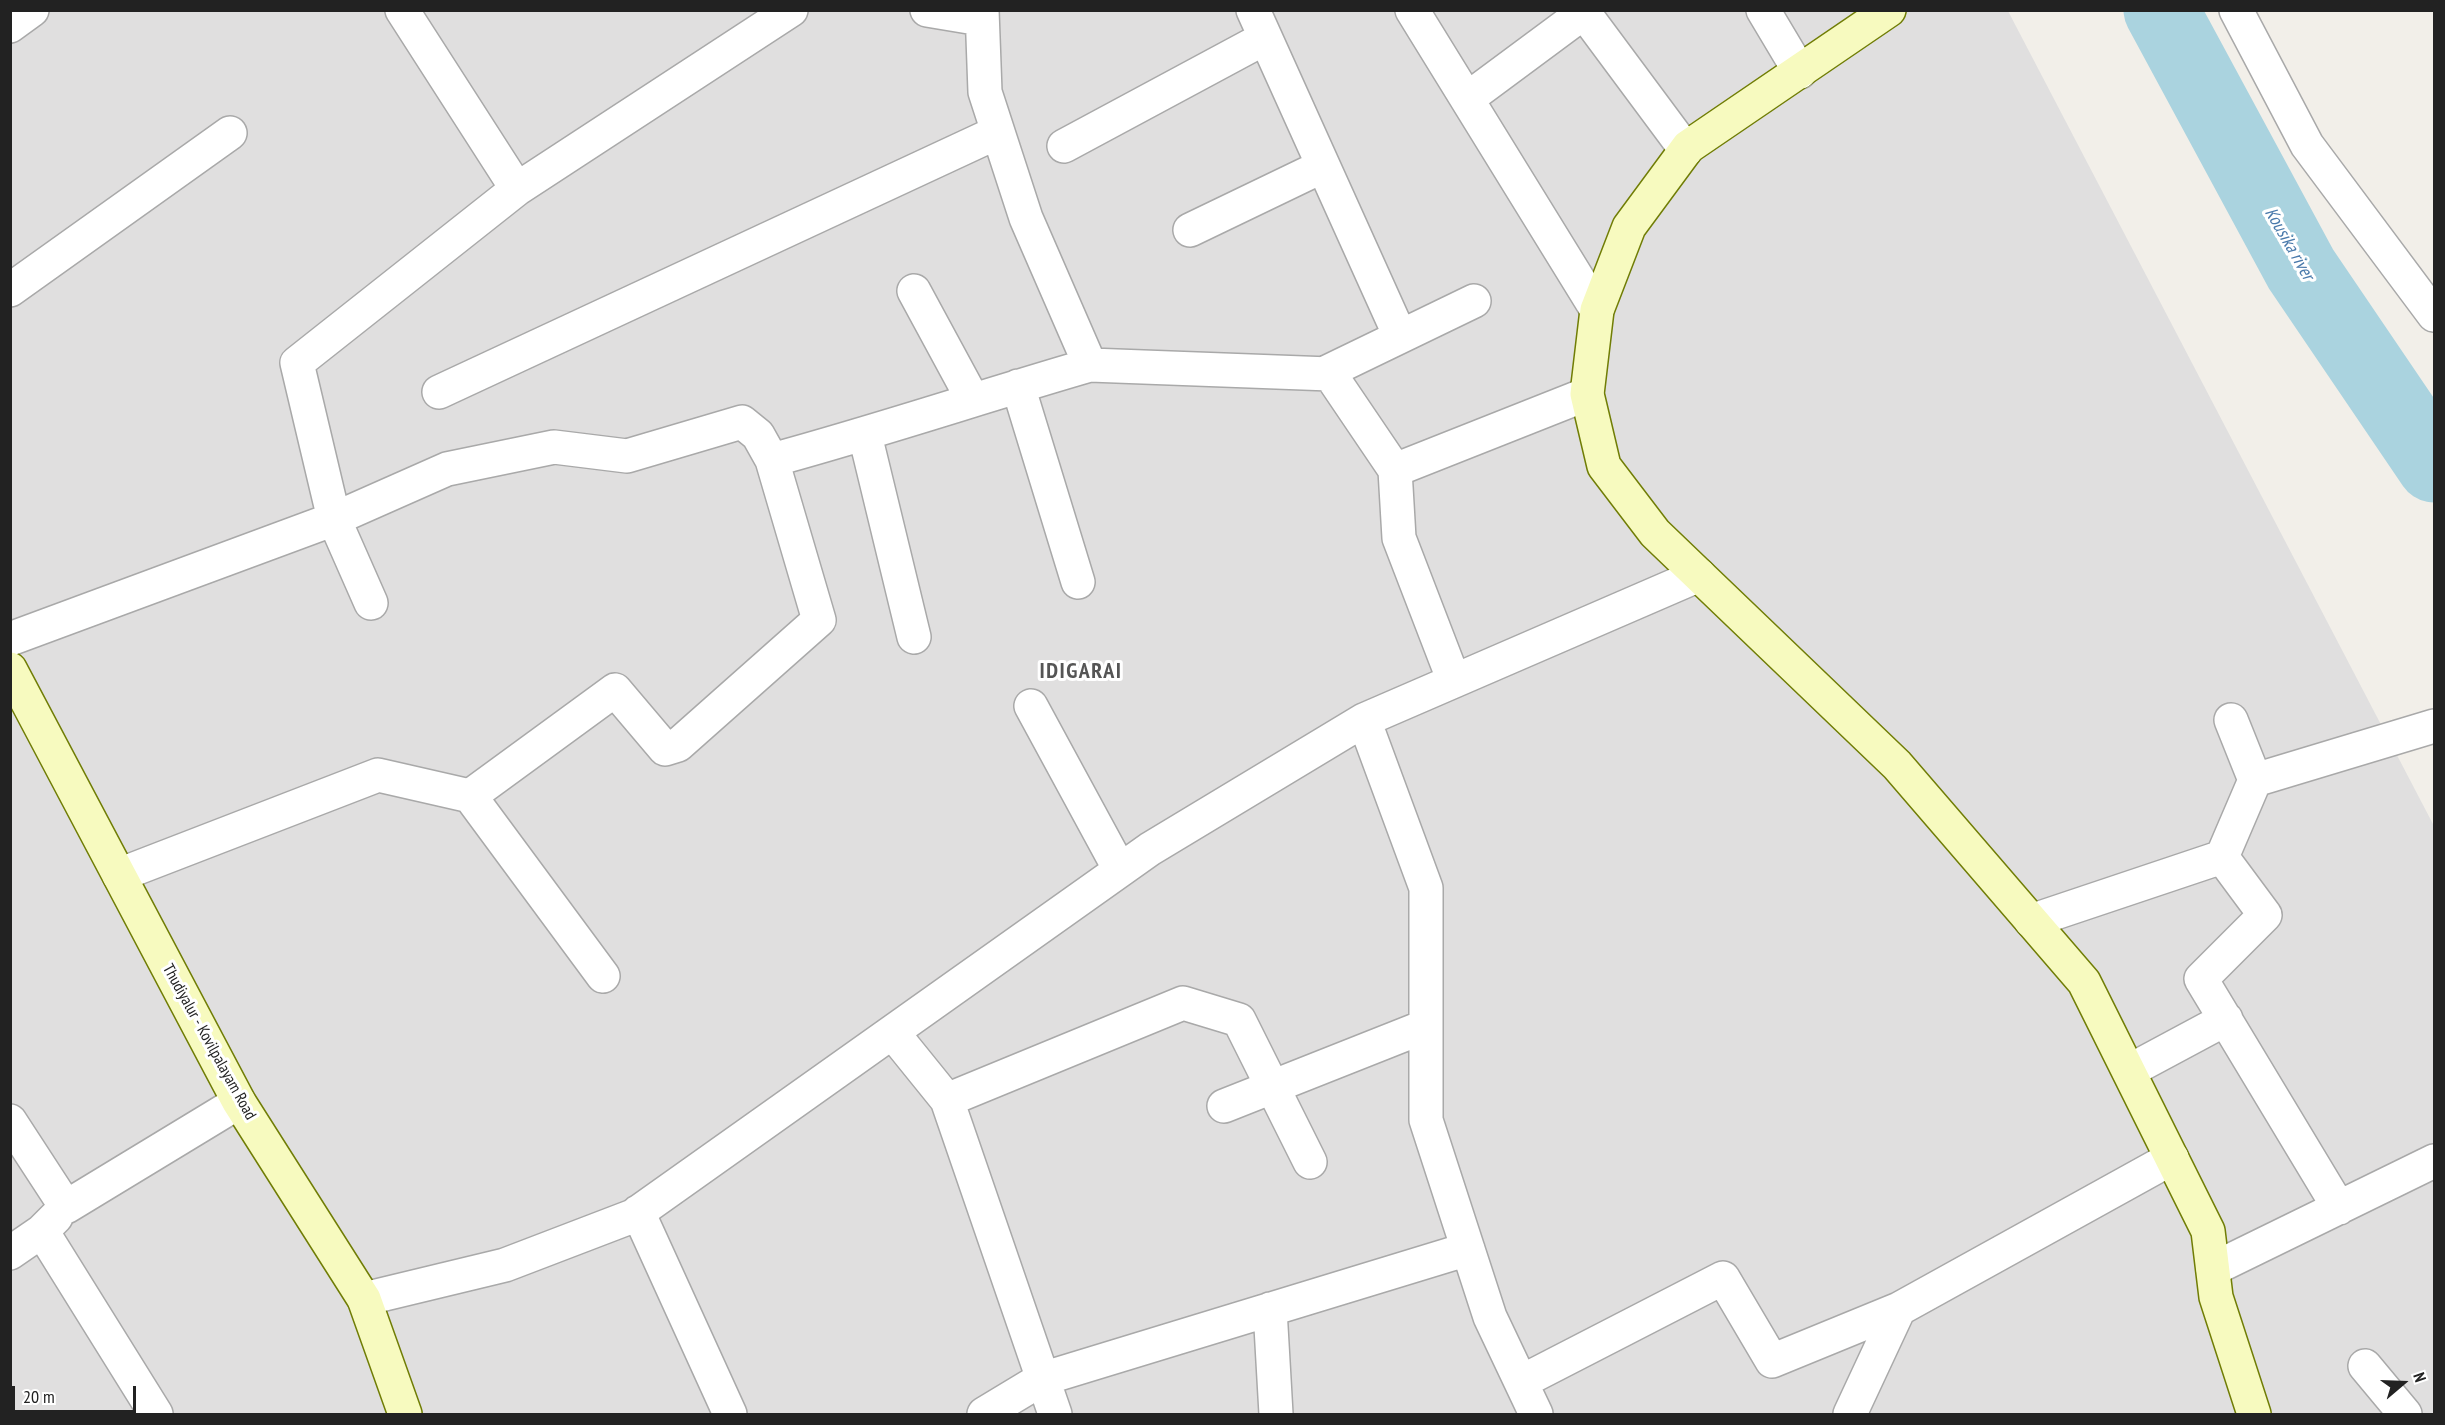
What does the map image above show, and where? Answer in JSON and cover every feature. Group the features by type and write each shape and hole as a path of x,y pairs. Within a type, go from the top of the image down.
{"street":[{"path":"10,26 32,10"},
{"path":"402,10 518,189"},
{"path":"372,603 334,519 297,363 518,189 791,10"},
{"path":"927,10 981,15 985,92 1026,218 1090,365"},
{"path":"1412,10 1597,310"},
{"path":"1763,10 1800,72"},
{"path":"1889,10 1686,150 1629,227 1597,310 1587,394 1604,466 1655,533 1896,765 2084,982 2208,1231 2216,1297 2254,1414"},
{"path":"2236,10 2307,145 2434,315"},
{"path":"1467,99 1582,12 1686,150"},
{"path":"1064,146 1259,24 1400,336"},
{"path":"438,392 998,132"},
{"path":"10,290 230,133"},
{"path":"1190,230 1323,166"},
{"path":"914,291 972,400"},
{"path":"1323,374 1474,301"},
{"path":"772,460 865,435 1090,365 1330,374 1395,471 1400,538 1454,681"},
{"path":"1018,386 1078,582"},
{"path":"1395,471 1587,394"},
{"path":"10,639 334,519 447,469 554,447 627,456 742,422 758,435 772,460 819,620 678,745 665,749 615,690 470,796"},
{"path":"865,435 914,637"},
{"path":"364,1299 505,1265 638,1212 1150,849 1364,720 1699,575"},
{"name":"Thudiyalur - Kovilpalayam Road","path":"11,672 239,1102 364,1299 405,1414"},
{"path":"1031,706 1120,870"},
{"path":"1364,720 1426,888 1426,1120 1490,1317 1536,1414"},
{"path":"2031,921 2222,857 2255,780 2231,720"},
{"path":"2255,780 2434,726"},
{"path":"119,875 378,775 470,796 603,976"},
{"path":"2222,857 2265,915 2201,979 2339,1208"},
{"path":"946,1100 1183,1003 1239,1020 1310,1162"},
{"path":"2129,1071 2226,1019"},
{"path":"1224,1106 1426,1026"},
{"path":"892,1032 946,1100 1055,1414"},
{"path":"10,1253 42,1231 66,1207 239,1102"},
{"path":"10,1121 66,1207"},
{"path":"1521,1382 1723,1278 1772,1361 1899,1309 2172,1158"},
{"path":"2213,1269 2434,1161"},
{"path":"638,1212 730,1414"},
{"path":"42,1231 156,1414"},
{"path":"984,1414 1042,1379 1468,1249"},
{"path":"1270,1309 1276,1414"},
{"path":"1850,1414 1899,1309"},
{"path":"2365,1366 2405,1414"}],"shaded area":[{"path":"10,11 2008,11 2434,826 2434,1414 11,1414"}],"waterway":[{"name":"Kousika river","path":"2161,10 2301,269 2434,465"}],"district":[{"name":"IDIGARAI","path":"1081,672"}]}
